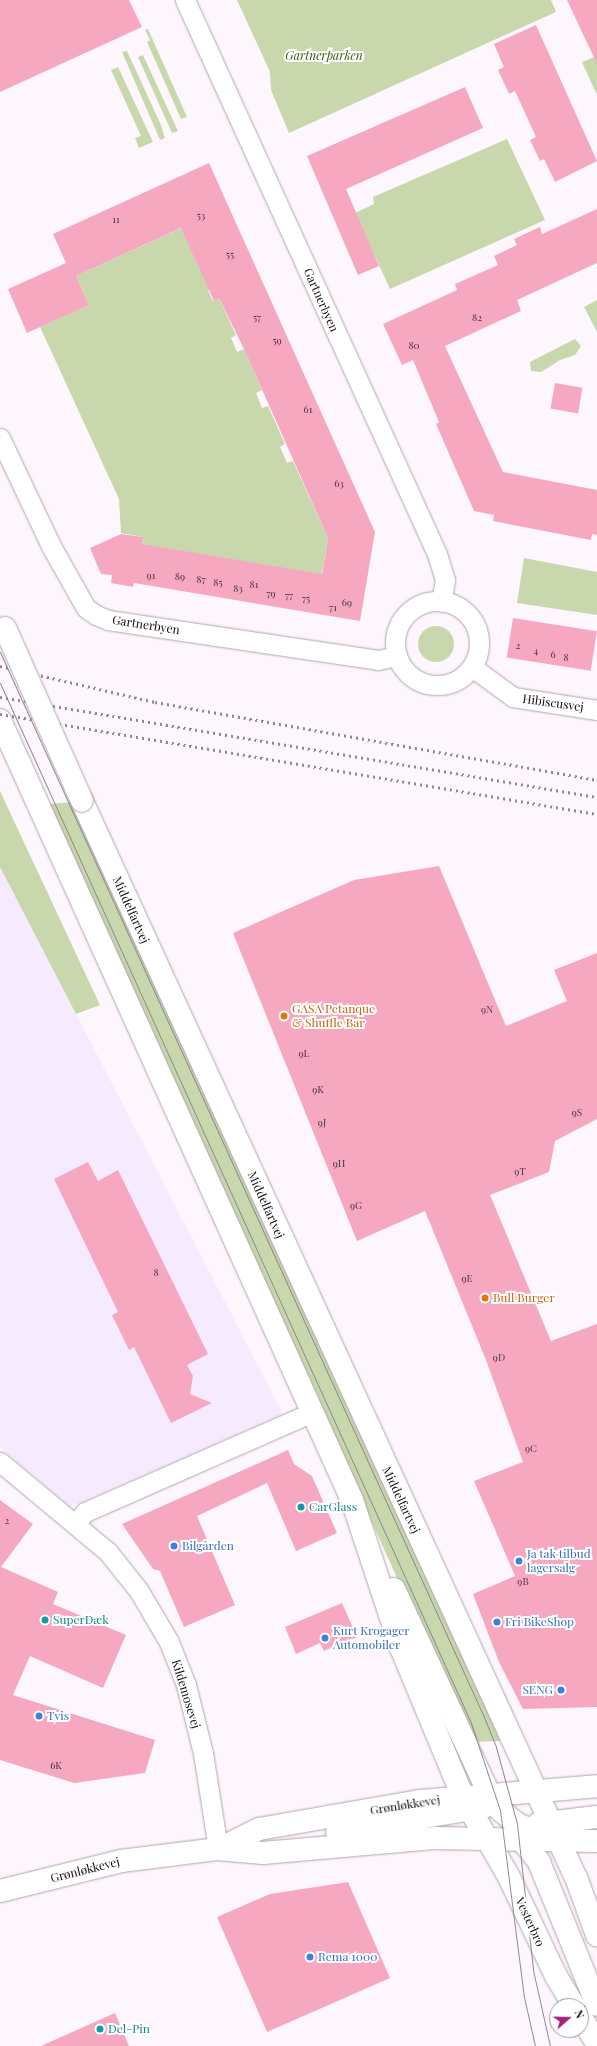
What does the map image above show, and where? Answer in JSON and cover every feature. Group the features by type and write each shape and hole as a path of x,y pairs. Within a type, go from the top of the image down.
{"street":[{"name":"Gartnerbyen","path":"185,0 437,554 445,580 441,602"},
{"name":"Gartnerbyen","path":"0,438 51,546 86,608 96,615 108,620 378,660 397,656"},
{"path":"441,602 460,608 471,618 477,631 480,646 472,667 457,681 443,685 428,685 404,669 397,656 395,641 398,627 406,615 418,606 441,602"},
{"name":"Middelfartvej","path":"2,623 82,802 555,1831"},
{"name":"Hibiscusvej","path":"472,667 513,698 597,710"},
{"path":"0,720 352,1500 401,1648 478,1801 520,1835 539,1862 597,2005"},
{"path":"76,1523 85,1512 313,1412"},
{"name":"Kildemosevej","path":"0,1462 76,1523 108,1552 139,1591 169,1642 186,1685 203,1753 218,1849"},
{"path":"478,1801 518,1780 520,1765 516,1746"},
{"path":"218,1849 400,1824 478,1801 536,1790 597,1786"},
{"name":"Vesterbro","path":"478,1801 485,1839 512,1884 556,1976 569,1998"},
{"path":"555,1831 597,1817"},
{"path":"555,1831 597,1841"},
{"path":"555,1831 597,1935"},
{"name":"Grønløkkevej","path":"0,1891 121,1861 218,1849 263,1853 436,1838 485,1839 555,1831"},
{"path":"512,1884 509,1853 520,1835"},
{"path":"589,2030 597,2044"}],"shaded area":[{"path":"0,867 283,1414 70,1507 0,1447"}],"green space":[{"name":"Gartnerparken","path":"237,0 551,0 556,12 289,133 271,90 270,72"},
{"path":"148,29 187,117 181,119 147,42 150,40 145,30"},
{"path":"127,51 161,125 165,138 160,140 122,52"},
{"path":"143,55 178,131 172,133 138,57"},
{"path":"597,56 597,92 596,93 582,62"},
{"path":"118,67 153,142 139,148 135,138 141,136 111,70"},
{"path":"507,139 545,220 390,289 355,213 374,204 373,197"},
{"path":"186,226 195,259 200,269 204,267 213,288 208,290 213,301 219,298 236,335 231,338 237,352 244,349 262,390 256,393 262,408 268,406 285,444 280,447 287,463 293,461 328,538 320,583 142,544 143,537 121,533 119,499 40,327 89,305 76,276"},
{"path":"597,300 597,332 584,307"},
{"path":"575,339 581,346 575,355 560,360 541,372 531,371 530,362"},
{"path":"524,558 597,572 597,615 517,603"},
{"path":"440,626 449,631 453,637 453,651 449,657 440,662 432,662 423,657 419,651 418,640 423,631 429,627"},
{"path":"0,791 100,1005 76,1014 0,867"},
{"path":"74,802 487,1708 500,1741 471,1742 48,804"}],"building":[{"path":"0,0 129,0 142,27 0,92"},
{"path":"567,0 597,0 597,64"},
{"path":"536,25 597,161 555,182 544,159 540,161 530,140 536,137 515,91 509,94 498,70 504,67 494,44"},
{"path":"465,87 483,128 346,189 379,266 358,275 307,156"},
{"path":"209,163 375,532 360,621 134,583 133,587 111,583 112,575 101,574 90,548 121,534 143,537 142,544 322,574 328,538 244,349 219,298 214,301 181,228 76,276 89,305 27,333 8,289 66,263 53,234"},
{"path":"597,209 597,263 517,300 521,311 445,346 503,472 597,490 597,535 592,534 591,540 493,521 494,515 474,511 436,424 439,422 413,360 402,365 383,324 457,290 455,284 498,265 494,256 517,245 514,239 540,227 542,234"},
{"path":"555,383 583,388 578,413 550,409"},
{"path":"513,618 597,631 591,671 507,658"},
{"path":"439,866 506,1026 567,1001 554,970 597,953 597,1119 555,1141 549,1172 490,1195 551,1341 597,1324 597,1707 523,1709 499,1662 473,1594 515,1576 474,1481 523,1462 486,1360 425,1211 357,1241 233,933 354,880"},
{"path":"88,1162 98,1181 118,1170 208,1354 187,1365 193,1376 190,1394 212,1403 171,1423 134,1347 129,1350 112,1315 118,1312 54,1179"},
{"path":"288,1450 294,1464 312,1476 337,1533 296,1551 267,1483 197,1516 235,1605 184,1627 160,1571 153,1569 122,1524"},
{"path":"0,1500 33,1524 1,1567 58,1592 53,1604 126,1635 103,1688 30,1656 13,1695 155,1740 145,1773 74,1783 0,1760"},
{"path":"342,1603 357,1637 324,1651 320,1643 296,1654 285,1627"},
{"name":"Rema 1000","path":"348,1882 390,1978 267,2032 217,1917 270,1894"},
{"name":"Del-Pin","path":"115,2013 129,2046 41,2046"}],"tram line":[{"path":"0,652 484,1717 496,1747 517,1824 533,1970 550,2046"},
{"path":"0,683 471,1723 500,1810 524,1997 535,2046"}],"railway":[{"path":"0,666 155,702 597,780"},
{"path":"0,697 597,797"},
{"path":"0,714 597,814"}],"place":[{"name":"GASA Petanque & Shuffle Bar","path":"284,1016"},
{"name":"Bull Burger","path":"485,1298"},
{"name":"CarGlass","path":"301,1507"},
{"name":"Bilgården","path":"174,1546"},
{"name":"Ja tak tilbud lagersalg","path":"519,1561"},
{"name":"SuperDæk","path":"45,1620"},
{"name":"Fri BikeShop","path":"497,1622"},
{"name":"Kurt Krogager Automobiler","path":"325,1638"},
{"name":"SENG","path":"561,1690"},
{"name":"Tvis","path":"39,1716"},
{"name":"Rema 1000","path":"310,1957"},
{"name":"Del-Pin","path":"100,2029"}]}
